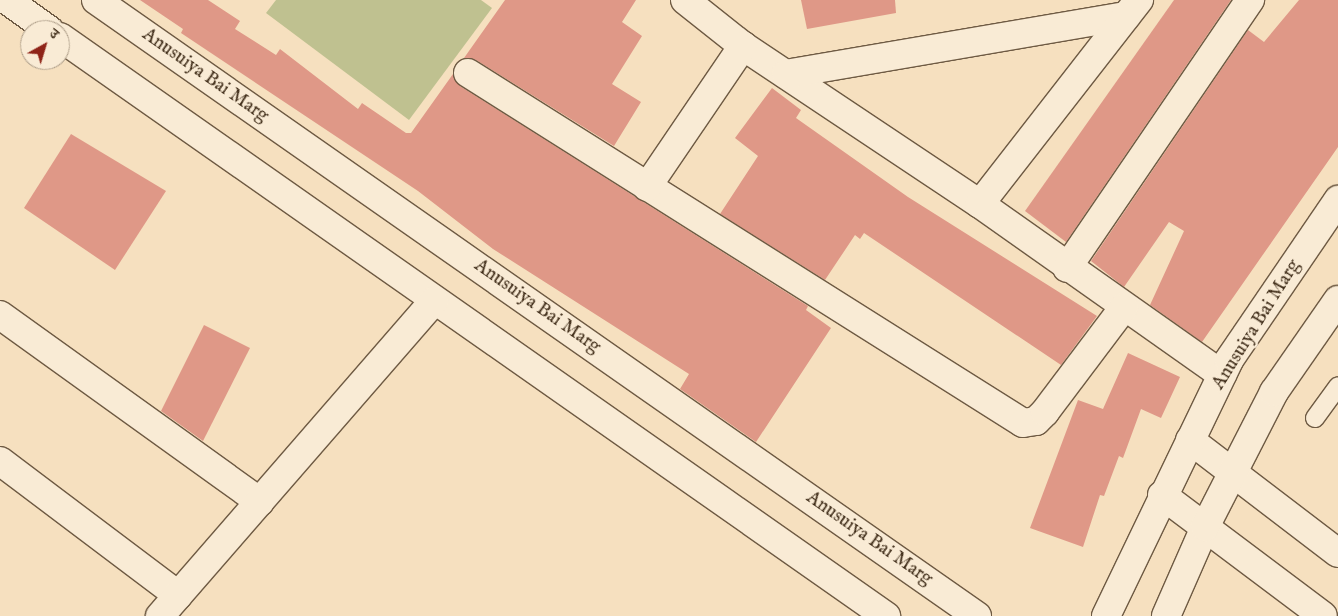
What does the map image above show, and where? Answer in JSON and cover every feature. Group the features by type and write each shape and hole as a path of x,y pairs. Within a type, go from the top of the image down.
{"street":[{"path":"7,0 36,20"},
{"name":"Anusuiya Bai Marg","path":"96,0 977,616"},
{"path":"685,0 743,46 980,204 1067,268 1222,375"},
{"path":"1067,268 1250,0"},
{"path":"786,74 1133,8"},
{"path":"980,204 1133,8"},
{"path":"70,44 886,616"},
{"path":"647,188 743,46"},
{"path":"468,73 647,188 1023,423 1036,421 1045,412 1124,306"},
{"name":"Anusuiya Bai Marg","path":"1106,616 1162,495 1222,375 1338,200"},
{"path":"1166,616 1205,527 1274,392 1338,300"},
{"path":"160,616 434,301"},
{"path":"0,316 260,502"},
{"path":"1190,440 1338,553"},
{"path":"0,462 178,595"},
{"path":"1162,495 1323,616"}],"lane":[{"path":"1315,418 1338,386"}],"green space":[{"path":"276,0 481,0 492,8 409,120 266,13"}],"building":[{"path":"140,0 208,0 240,21 235,29 276,55 280,49 358,109 362,103 406,133 411,133 453,74 460,86 808,306 806,310 831,328 756,442 680,389 689,374 493,249 418,191 181,33 183,29"},
{"path":"505,0 636,0 622,22 642,36 612,84 641,102 614,146 476,60 464,58"},
{"path":"801,0 895,0 896,13 807,29"},
{"path":"1174,0 1231,0 1066,242 1025,211"},
{"path":"1299,0 1338,0 1338,147 1202,342 1150,305 1184,231 1169,222 1124,287 1091,261 1248,30 1264,42"},
{"path":"772,88 801,110 796,118 908,197 1097,316 1061,365 864,233 860,239 855,235 825,280 720,214 758,156 735,138"},
{"path":"71,134 166,191 115,270 24,208"},
{"path":"204,325 250,348 203,441 161,411"},
{"path":"1128,353 1180,377 1161,418 1141,409 1123,458 1119,456 1104,496 1100,495 1083,547 1030,528 1078,400 1103,409"}]}
